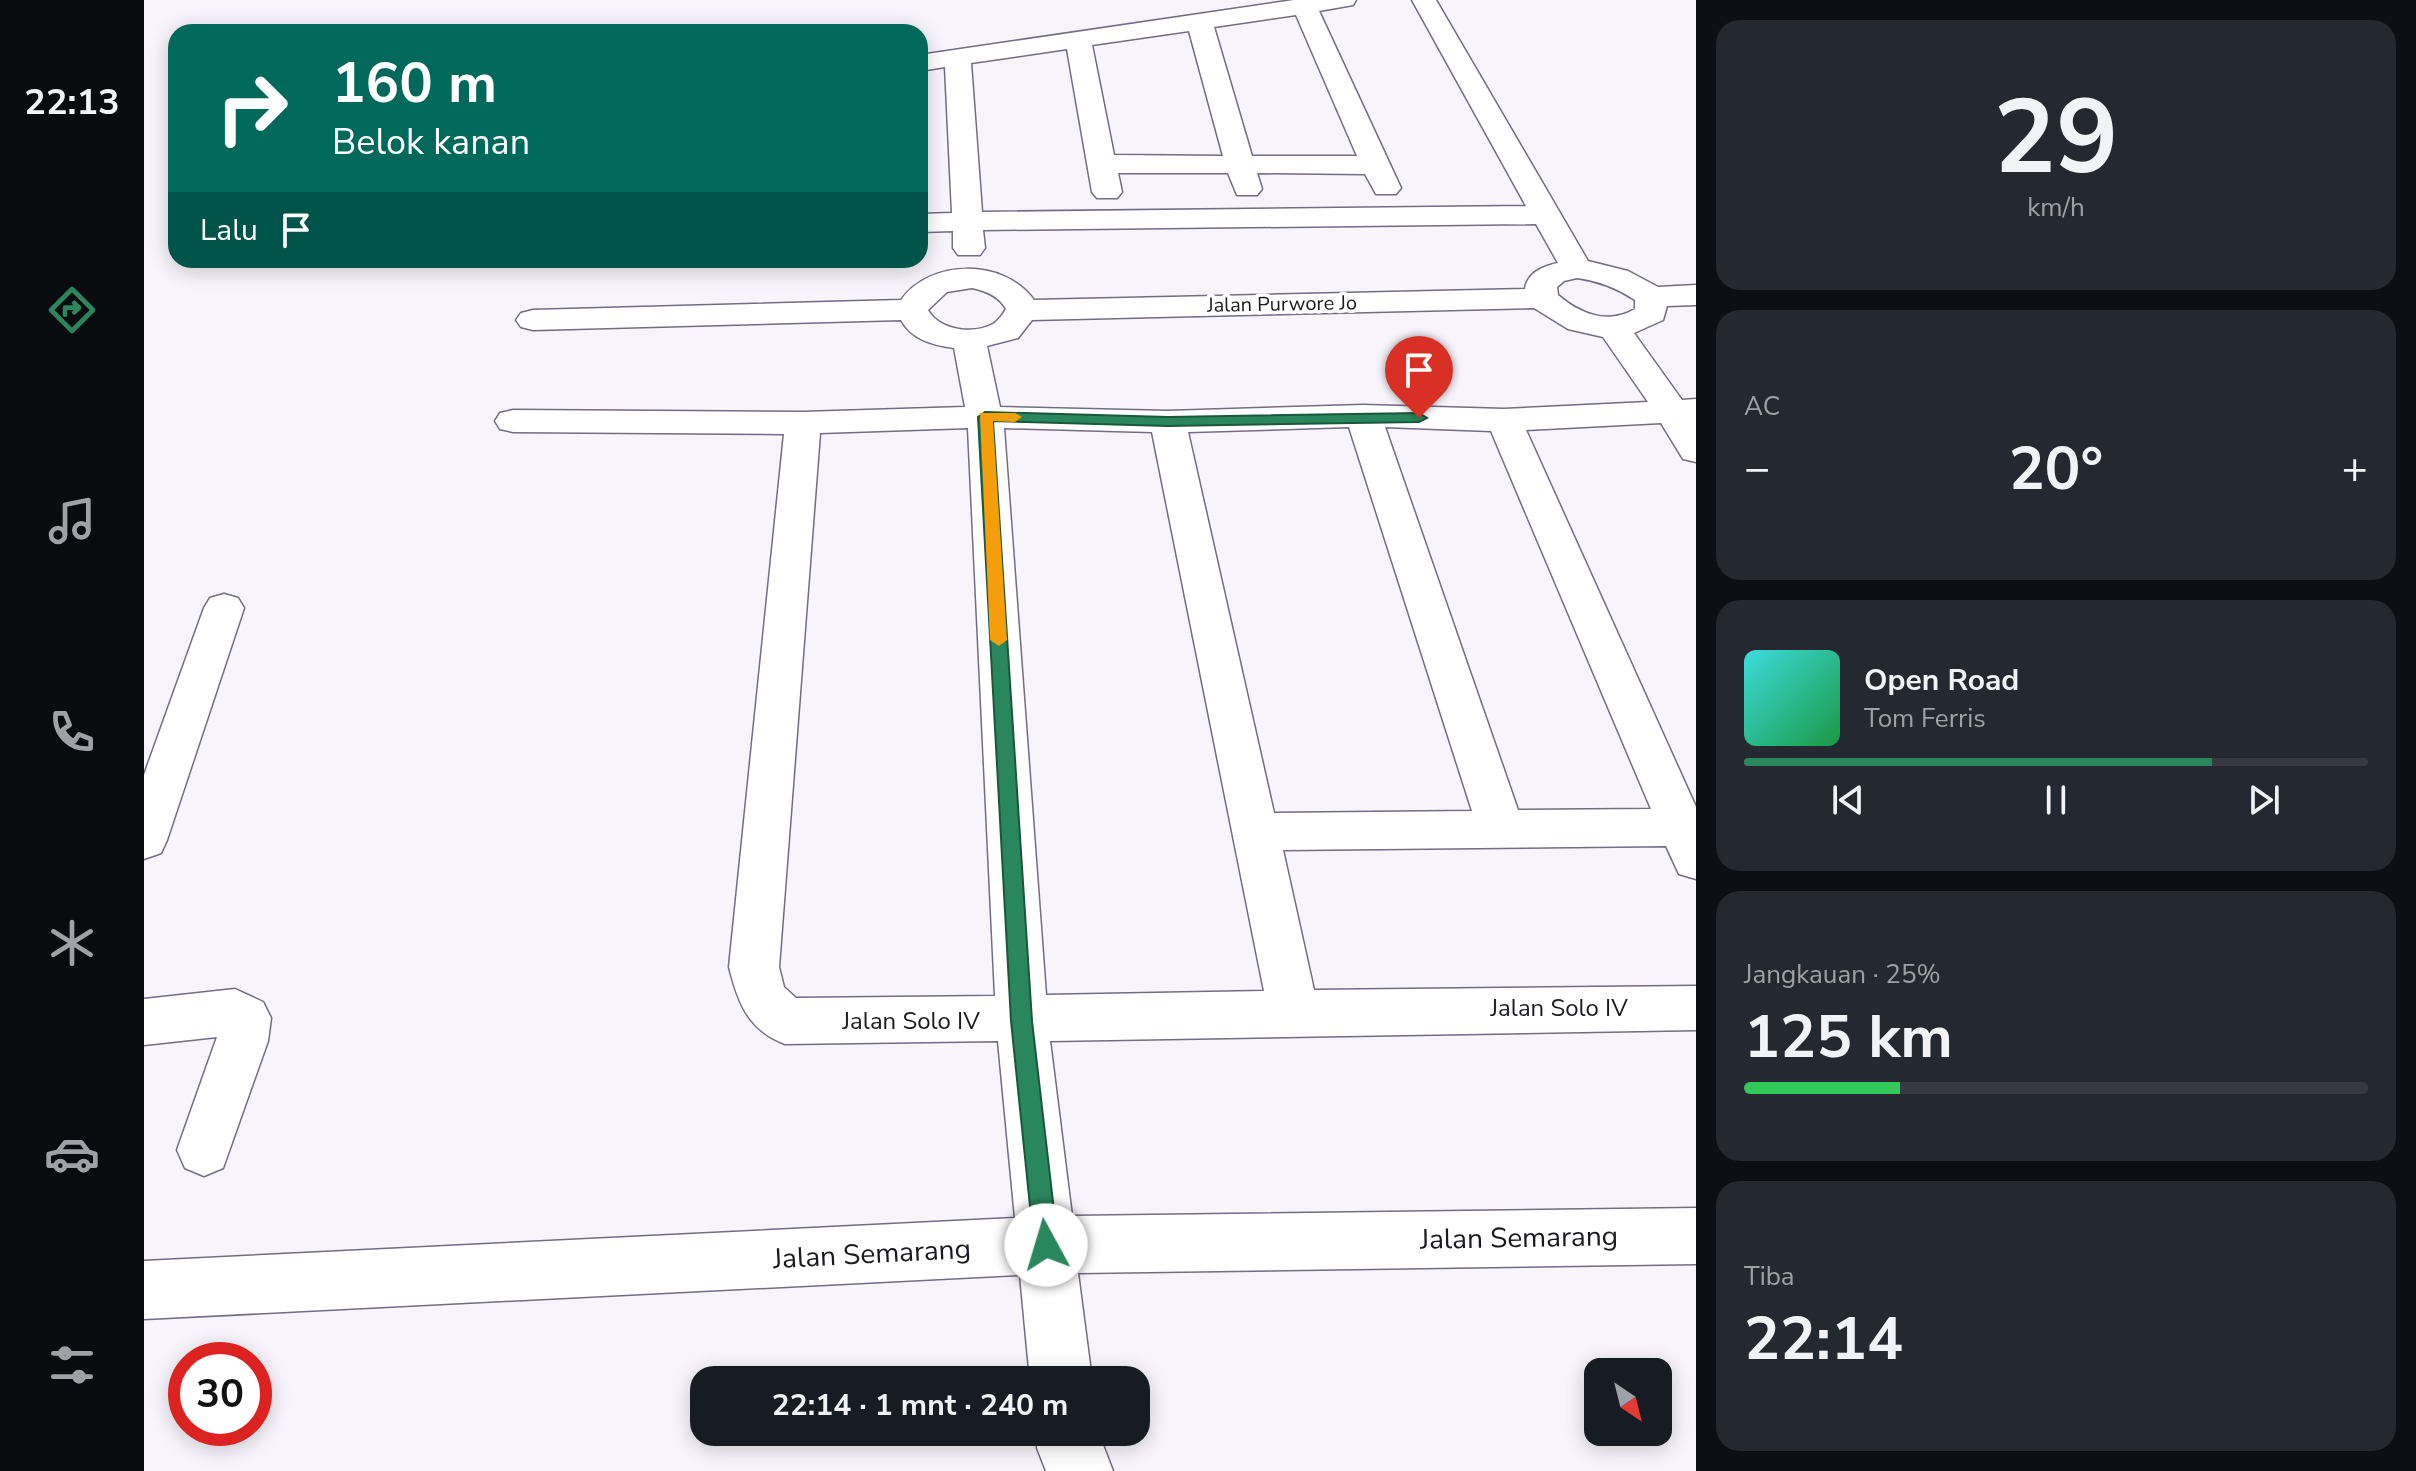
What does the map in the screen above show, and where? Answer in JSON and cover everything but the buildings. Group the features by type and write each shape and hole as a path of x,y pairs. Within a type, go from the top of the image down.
{"street":[{"path":"928,62 1344,0"},
{"path":"1424,0 1577,269"},
{"path":"1304,5 1373,165 1400,215"},
{"path":"1199,20 1256,218"},
{"path":"1078,39 1111,218"},
{"path":"958,57 972,278"},
{"path":"1102,164 1373,165"},
{"path":"928,223 1546,215"},
{"path":"1651,297 1651,313 1637,324 1613,328 1583,325 1557,314 1542,298 1541,284 1554,273 1577,269 1606,272 1633,283 1651,297 1696,295"},
{"path":"972,278 1007,289 1016,295 1023,310 1006,331 969,340 941,336 920,325 912,310 919,293 930,287 941,282 972,278"},
{"name":"Jalan Purwore Jo","path":"1023,310 1542,298"},
{"path":"533,320 912,310"},
{"path":"1613,328 1684,411 1696,451"},
{"path":"969,340 985,417 1022,1021 1059,1366"},
{"path":"513,421 803,423 985,417 1168,422 1363,416 1504,420 1684,411"},
{"path":"1363,416 1502,831"},
{"path":"1256,832 1502,831 1689,844 1504,420"},
{"path":"1168,422 1294,1013"},
{"name":"Jalan Solo IV","path":"803,423 756,984 762,999 785,1021 1022,1021 1294,1013 1696,1008"},
{"path":"144,840 224,608"},
{"path":"144,1022 235,1012 245,1018 242,1041 204,1150"},
{"name":"Jalan Semarang","path":"144,1290 1046,1245 1696,1236"}],"slow traffic":[{"path":"999,640 985,417 1015,417"}],"route":[{"path":"1046,1245 1022,1021 985,417 1168,422 1363,416 1419,418"}]}
